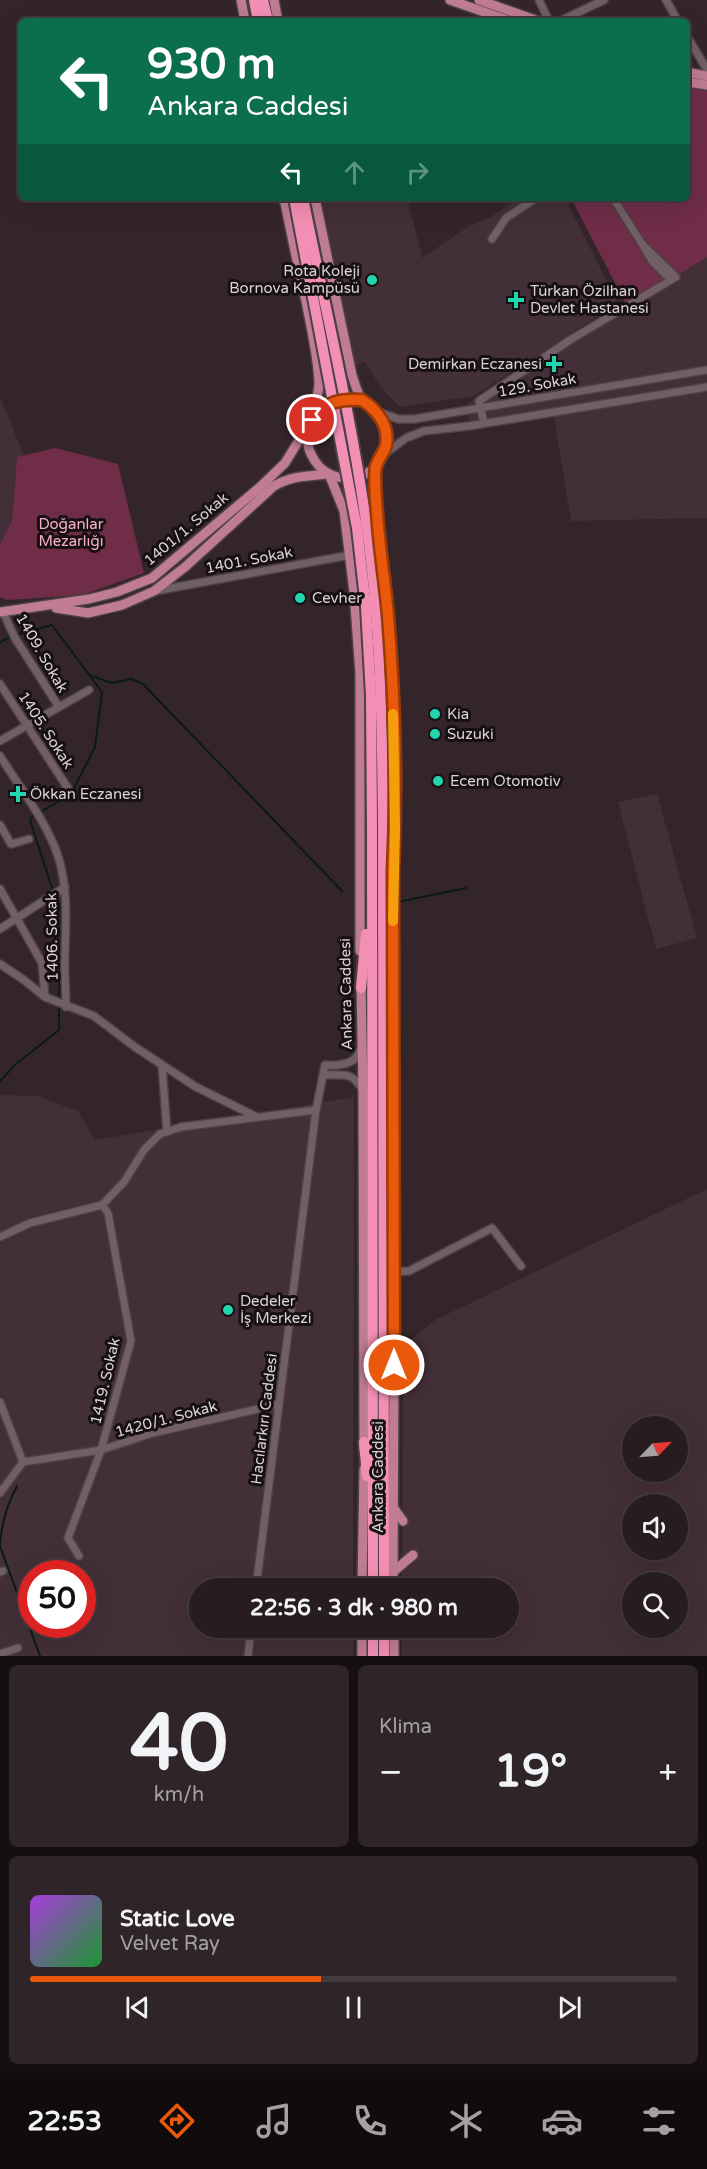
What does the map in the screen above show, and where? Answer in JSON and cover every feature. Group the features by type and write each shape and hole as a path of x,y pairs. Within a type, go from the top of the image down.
{"highway":[{"path":"254,0 257,18"},
{"path":"263,0 267,18"},
{"name":"Ankara Caddesi","path":"295,201 357,528 366,607 384,940 384,1578"},
{"name":"Ankara Caddesi","path":"304,201 353,444 367,528 376,606 382,695 377,824 372,880 373,1578"},
{"path":"384,940 393,872"},
{"path":"361,988 372,880"},
{"path":"384,1255 394,1365"},
{"path":"364,1442 373,1539"},
{"path":"373,1638 373,1656"},
{"path":"384,1638 384,1656"}],"main road":[{"path":"241,0 244,18"},
{"path":"274,0 277,18"},
{"path":"450,0 501,18"},
{"path":"478,0 529,18"},
{"path":"690,73 707,76"},
{"path":"690,82 707,85"},
{"name":"Ankara Caddesi","path":"285,201 316,349 319,385 307,436 309,452 319,467 329,474 344,511 360,674 364,1442 362,1578"},
{"path":"316,201 352,375 362,400 380,417 386,431 386,445 376,466 364,475 350,479 329,474"},
{"path":"312,420 327,404 338,400 362,400"},
{"name":"1401/1. Sokak","path":"1,612 89,599 117,592 152,578 260,487 285,463 312,420"},
{"name":"Ankara Caddesi","path":"376,466 377,512 388,617 393,705 395,830 393,872 393,1578"},
{"name":"1401/1. Sokak","path":"44,606 88,613 122,605 154,591 185,567 274,486 298,476 329,474"},
{"path":"393,1507 403,1521"},
{"path":"393,1572 413,1555"},
{"path":"362,1638 362,1656"},
{"path":"394,1638 394,1656"}],"street":[{"path":"274,0 279,0"},
{"path":"540,0 548,18"},
{"path":"566,18 604,0"},
{"path":"666,0 676,18"},
{"path":"690,41 707,70"},
{"path":"492,239 506,218 532,201"},
{"path":"484,423 479,402 552,352 674,278 642,244 615,201"},
{"name":"129. Sokak","path":"373,409 390,417 409,419 707,370"},
{"name":"129. Sokak","path":"383,455 414,434 707,387"},
{"name":"1401. Sokak","path":"154,591 350,555"},
{"name":"1409. Sokak","path":"1,612 59,707"},
{"name":"1405. Sokak","path":"0,684 69,790"},
{"name":"1409. Sokak","path":"0,741 88,690"},
{"name":"1406. Sokak","path":"0,756 49,834 58,857 65,887 66,1007"},
{"path":"0,825 11,844 29,839"},
{"path":"0,929 65,887"},
{"path":"0,889 42,963 45,998"},
{"path":"0,964 45,998 94,1016 196,1087 257,1118"},
{"name":"Hacılarkırı Caddesi","path":"257,1578 316,1110 325,1065 342,1065 351,1062 358,1056 362,1042"},
{"path":"162,1065 167,1132"},
{"path":"323,1075 351,1076 357,1080 363,1091"},
{"path":"0,1237 30,1223 102,1205 124,1182 144,1150 160,1134 181,1126 316,1110"},
{"name":"1419. Sokak","path":"79,1556 68,1539 101,1450 131,1341 108,1214 102,1205"},
{"path":"393,1272 409,1270 492,1228 521,1266"},
{"path":"0,1402 23,1462 1,1492"},
{"name":"1420/1. Sokak","path":"23,1462 101,1450 153,1433 279,1404"},
{"path":"248,1656 250,1638"},
{"path":"0,1654 18,1648"}],"shaded area":[{"name":"Türkan Özilhan Devlet Hastanesi","path":"316,201 408,201 422,258 469,226 491,217 515,201 567,201 618,303 474,396 400,407 381,388 365,362 350,367"},
{"path":"707,253 707,518 571,521 553,412 469,426 467,404 673,271"},
{"path":"0,397 24,456 17,457 12,520 0,545"},
{"path":"657,794 697,938 656,949 618,802"},
{"path":"0,1095 38,1096 78,1111 95,1140 354,1097 353,1578 189,1578 189,1638 353,1638 353,1656 0,1656"},
{"path":"707,1189 707,1656 402,1656 402,1638 519,1638 519,1578 402,1578 403,1346 435,1320"}],"green space":[{"path":"690,87 707,91 707,257 627,306 573,201 690,201"},
{"name":"Doğanlar Mezarlığı","path":"55,448 118,464 144,573 82,595 8,600 0,597 0,545 12,520 17,457"}],"waterway":[{"path":"16,635 52,625 102,692 95,747 71,794 39,813"},
{"path":"0,642 10,637"},
{"path":"90,675 112,683 131,679 143,684 342,891"},
{"path":"33,816 30,820 53,891"},
{"path":"398,902 466,888"},
{"path":"56,897 62,912 59,1000"},
{"path":"0,1081 16,1064 59,1030 59,1009"},
{"path":"17,1486 5,1515 0,1546 40,1656"}],"slow traffic":[{"path":"393,714 395,830 393,921"}],"place":[{"name":"Rota Koleji Bornova Kampüsü","path":"372,280"},
{"name":"Türkan Özilhan Devlet Hastanesi","path":"516,300"},
{"name":"Demirkan Eczanesi","path":"554,364"},
{"name":"Cevher","path":"300,598"},
{"name":"Kia","path":"435,714"},
{"name":"Suzuki","path":"435,734"},
{"name":"Ecem Otomotiv","path":"438,781"},
{"name":"Ökkan Eczanesi","path":"18,794"},
{"name":"Dedeler İş Merkezi","path":"228,1310"}],"route":[{"path":"312,420 327,404 338,400 362,400 380,417 386,431 386,445 376,466 377,512 388,617 393,705 395,830 393,872 394,1365"}]}
